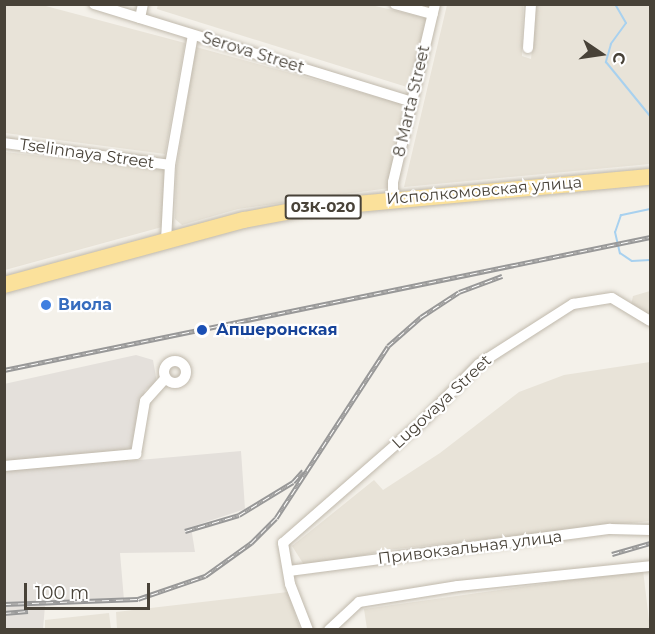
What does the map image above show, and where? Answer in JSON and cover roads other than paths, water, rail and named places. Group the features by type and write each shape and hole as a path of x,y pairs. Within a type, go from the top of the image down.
{"main road":[{"name":"Исполкомовская улица","path":"4,285 244,220 393,199 651,177"}],"street":[{"name":"Serova Street","path":"94,4 412,102"},
{"path":"140,18 142,4"},
{"path":"395,4 434,9"},
{"path":"528,48 531,4"},
{"name":"8 Marta Street","path":"393,199 412,102 434,9"},
{"path":"166,241 171,165 193,35"},
{"name":"Tselinnaya Street","path":"4,143 171,165"},
{"name":"Lugovaya Street","path":"289,571 283,543 424,420 479,364 505,345 573,304 602,297 622,302 651,321"},
{"path":"4,466 136,454 145,401 166,378"},
{"name":"Привокзальная улица","path":"289,571 610,529 651,530"},
{"path":"329,630 359,602 458,586 651,566"},
{"path":"289,571 308,630"}],"waterway":[{"path":"615,4 626,23 611,44 606,62 650,116"},
{"path":"650,209 621,215 615,232 620,253 632,261 650,260"}],"railway":[{"path":"4,370 650,237"},
{"path":"4,604 138,599 205,576 251,543 276,518 388,346 421,317 459,292 502,276"},
{"path":"185,531 239,515 293,482 303,471"},
{"path":"612,554 650,543"},
{"path":"4,613 28,611"}],"place":[{"name":"Виола","path":"46,305"},
{"name":"Апшеронская","path":"202,330"}]}
